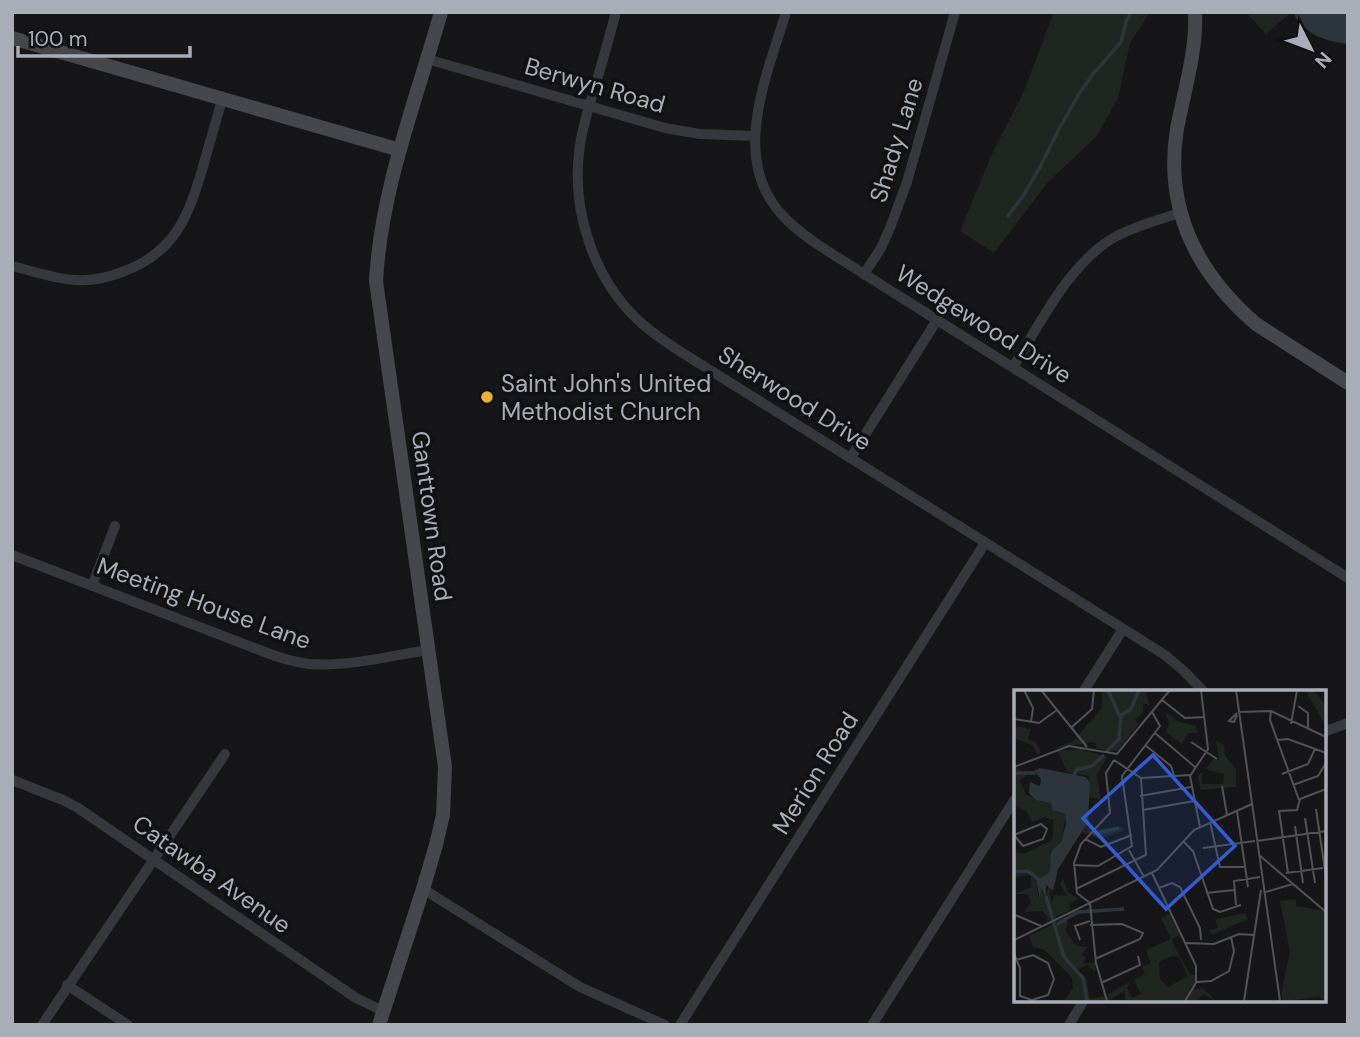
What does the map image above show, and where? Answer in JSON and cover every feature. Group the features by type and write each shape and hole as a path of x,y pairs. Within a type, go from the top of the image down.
{"street":[{"name":"Ganttown Road","path":"381,1018 423,890 441,825 445,791 445,767 376,281 377,255 384,217 400,150 440,12"},
{"name":"Sherwood Drive","path":"616,12 579,151 578,179 580,206 593,253 614,292 637,319 663,340 1174,662 1202,690"},
{"name":"Wedgewood Drive","path":"786,12 760,100 754,136 754,151 761,178 779,212 796,229 864,274 1348,578"},
{"name":"Shady Lane","path":"864,274 881,248 907,182 955,12"},
{"path":"1195,12 1195,36 1174,151 1180,214 1199,257 1228,298 1256,324 1348,383"},
{"path":"12,38 400,150"},
{"name":"Berwyn Road","path":"427,59 653,125 714,135 754,136"},
{"path":"12,266 63,279 88,280 127,270 152,257 169,242 185,219 195,194 222,100"},
{"path":"1013,367 1068,281 1090,254 1125,232 1180,214"},
{"path":"851,457 937,320"},
{"path":"92,586 115,526"},
{"name":"Merion Road","path":"680,1025 985,543"},
{"name":"Meeting House Lane","path":"12,555 272,655 305,663 337,664 428,650"},
{"path":"1084,690 1123,629"},
{"path":"1325,731 1348,723"},
{"path":"42,1025 225,754"},
{"name":"Catawba Avenue","path":"12,780 78,808 356,998 381,1018"},
{"path":"872,1025 1014,801"},
{"path":"423,890 568,981 665,1025"},
{"path":"67,985 128,1025"},
{"path":"1069,1025 1083,1002"}],"shaded area":[{"path":"1054,12 1150,12 1130,43 1118,98 1096,137 1048,182 994,253 960,231 991,156 1023,93"},
{"path":"1246,12 1292,12 1266,34"},
{"path":"1293,12 1348,12 1348,44 1331,41 1309,31 1302,26"}],"waterway":[{"path":"1008,216 1039,169 1079,94 1121,42 1131,12"}],"place":[{"name":"Saint John's United Methodist Church","path":"487,397"}]}
